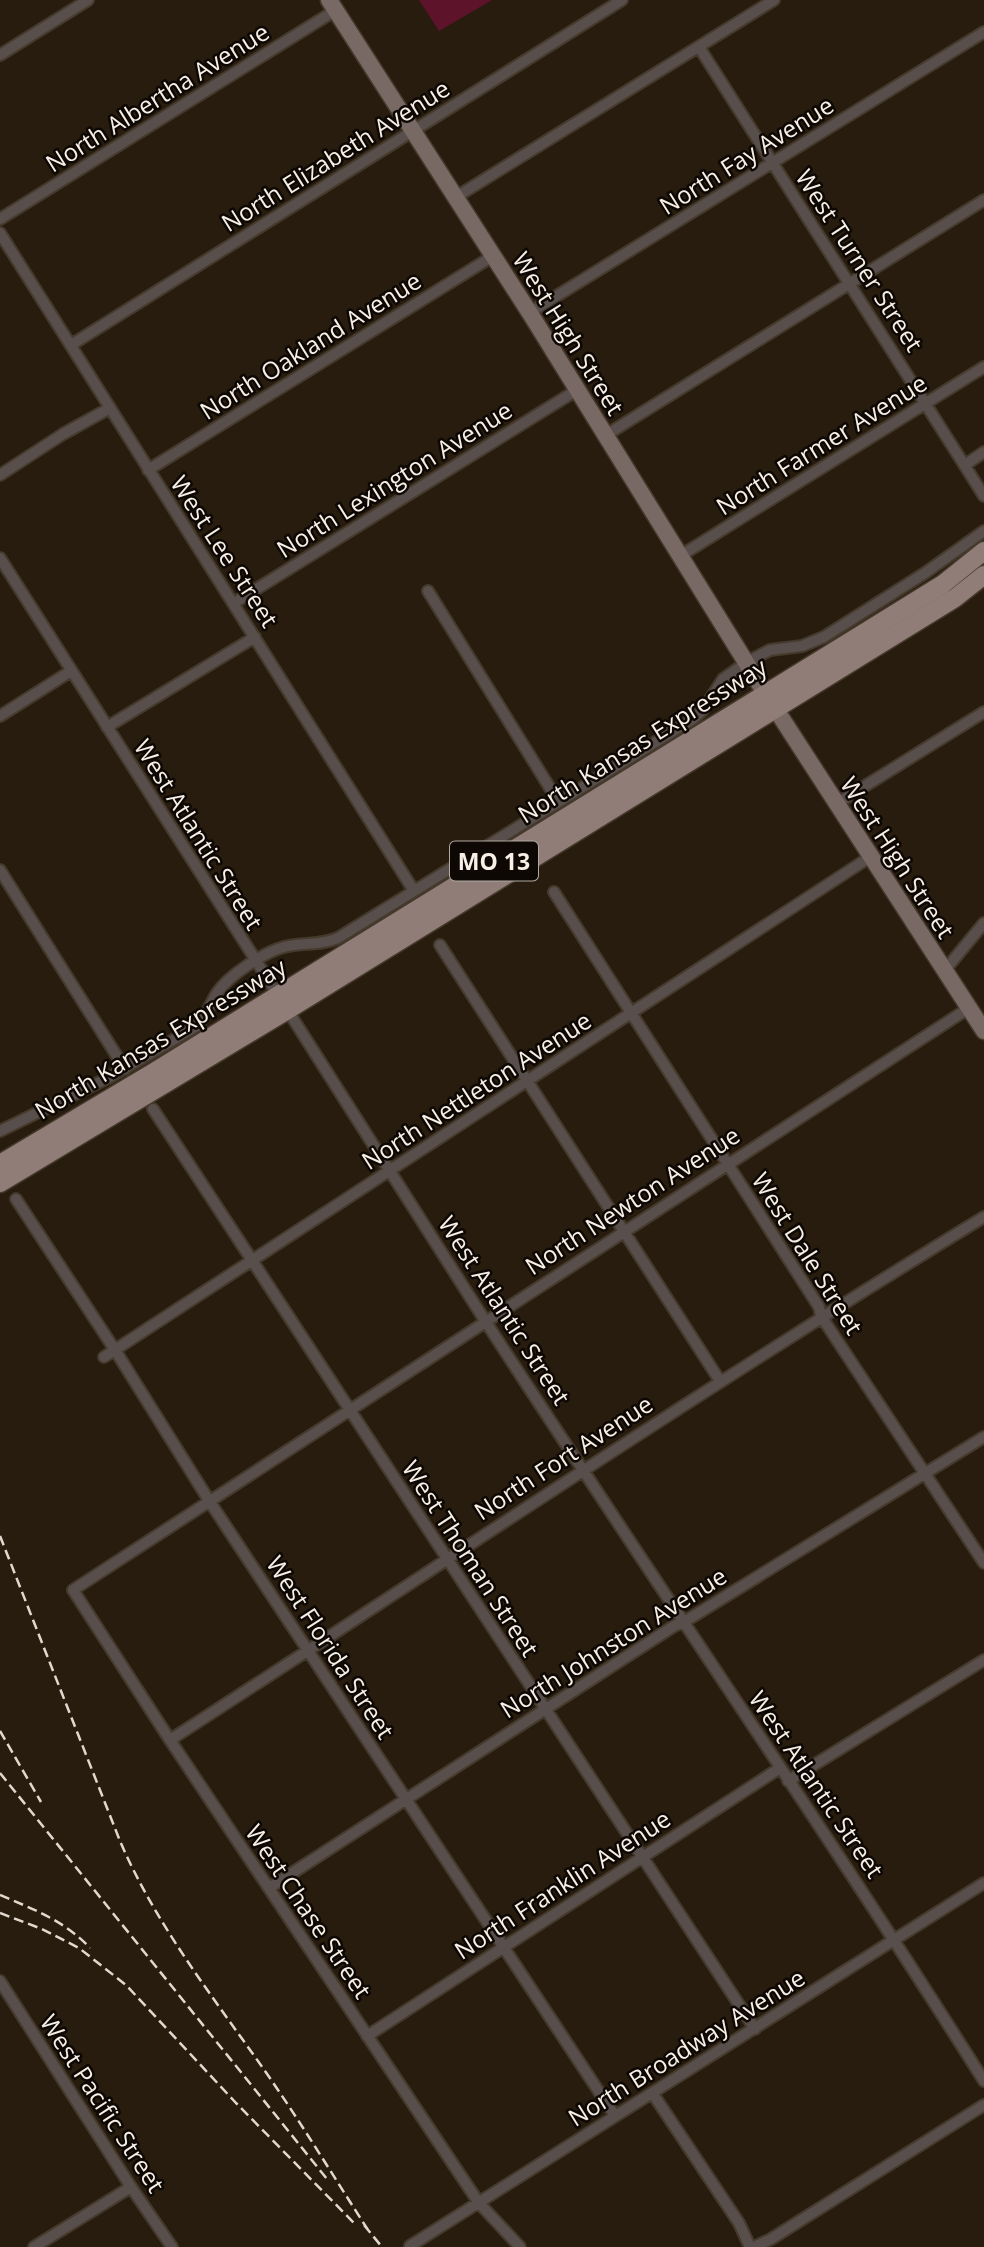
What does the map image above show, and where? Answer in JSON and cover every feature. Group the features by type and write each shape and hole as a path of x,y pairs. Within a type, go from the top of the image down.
{"main road":[{"name":"North Kansas Expressway","path":"0,1164 943,584 984,551"},
{"name":"North Kansas Expressway","path":"0,1182 286,1012 955,598 984,575"}],"street":[{"name":"North Elizabeth Avenue","path":"71,345 622,0"},
{"path":"456,197 774,0"},
{"path":"0,55 82,2"},
{"name":"West High Street","path":"332,5 530,313 765,693"},
{"name":"North Albertha Avenue","path":"0,219 332,5"},
{"name":"North Fay Avenue","path":"530,313 984,32"},
{"name":"West Turner Street","path":"699,47 984,496"},
{"path":"606,435 984,200"},
{"name":"West Lee Street","path":"0,233 414,891"},
{"name":"North Oakland Avenue","path":"148,470 494,256"},
{"name":"North Farmer Avenue","path":"680,556 984,367"},
{"name":"North Lexington Avenue","path":"233,603 577,390"},
{"path":"0,475 63,434 110,408"},
{"path":"965,465 984,452"},
{"path":"0,1131 125,1069 197,1026 223,985 254,962 284,947 313,945 338,938 692,719 703,710 723,679 747,662 770,650 802,646 824,637 925,573 984,531"},
{"name":"West Atlantic Street","path":"0,558 286,1012 485,1320 894,1938 984,2081"},
{"path":"428,591 558,801"},
{"path":"107,727 255,637"},
{"path":"775,708 782,695 807,676 831,652"},
{"path":"0,716 71,671"},
{"path":"710,748 763,704 765,693"},
{"name":"West High Street","path":"775,708 984,1031"},
{"path":"836,804 984,712"},
{"name":"North Nettleton Avenue","path":"104,1357 870,857"},
{"path":"0,870 125,1069"},
{"name":"West Dale Street","path":"554,892 819,1307 821,1316 984,1563"},
{"path":"945,970 984,923"},
{"path":"440,944 720,1381"},
{"name":"North Newton Avenue","path":"73,1590 969,1008"},
{"name":"West Thoman Street","path":"153,1109 755,2029"},
{"name":"West Florida Street","path":"16,1199 210,1502 615,2116"},
{"name":"North Fort Avenue","path":"170,1740 584,1468 821,1316 984,1217"},
{"name":"North Johnston Avenue","path":"269,1888 674,1626 984,1437"},
{"name":"West Chase Street","path":"73,1590 479,2203 520,2247"},
{"path":"788,1781 984,1660"},
{"name":"North Franklin Avenue","path":"367,2036 780,1768"},
{"name":"North Broadway Avenue","path":"410,2246 984,1883"},
{"name":"West Pacific Street","path":"0,1981 172,2247"},
{"path":"653,2094 752,2247 984,2105"},
{"path":"34,2247 131,2187"}],"shaded area":[{"path":"419,0 492,0 439,31"}],"railway":[{"path":"0,1536 134,1872 186,1960 279,2091 370,2233"},
{"path":"0,1731 41,1802"},
{"path":"0,1773 327,2179"},
{"path":"0,1895 59,1923 90,1948"},
{"path":"0,1913 42,1929 79,1948 126,1985 236,2103 354,2223"},
{"path":"364,2225 382,2247"}]}
